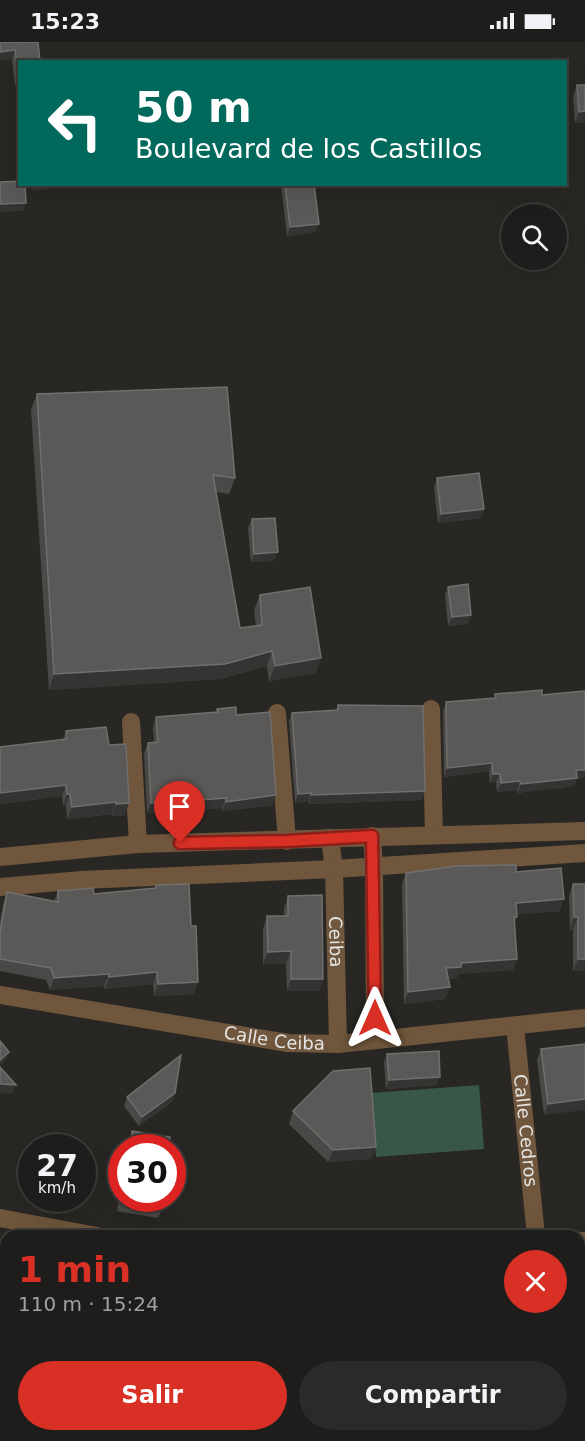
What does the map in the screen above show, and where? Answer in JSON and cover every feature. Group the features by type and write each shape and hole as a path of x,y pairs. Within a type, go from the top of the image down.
{"street":[{"path":"431,710 434,836"},
{"path":"278,713 287,841"},
{"path":"132,722 138,844"},
{"path":"0,857 138,844 585,831"},
{"path":"372,836 375,1040"},
{"name":"Ceiba","path":"330,838 334,869 338,1044"},
{"path":"0,887 82,880 334,869 585,853"},
{"name":"Calle Ceiba","path":"0,995 288,1043 338,1044 585,1018"},
{"name":"Calle Cedros","path":"515,1026 535,1230"},
{"path":"0,1218 23,1230"}],"green space":[{"path":"479,1085 484,1149 376,1157 371,1093"}],"building":[{"path":"0,42 38,42 40,60 18,60 18,71 15,50 0,52"},
{"path":"577,85 585,85 585,111 579,112"},
{"path":"18,181 18,186 25,186 26,203 0,204 0,182"},
{"path":"285,186 314,186 319,224 290,227"},
{"path":"227,387 235,478 213,475 240,628 262,625 260,595 310,587 321,658 275,666 272,651 225,664 54,674 37,394"},
{"path":"479,473 484,509 441,514 437,478"},
{"path":"275,518 278,552 254,554 252,519"},
{"path":"468,584 471,615 452,617 448,587"},
{"path":"542,690 542,695 585,691 585,770 576,770 577,778 521,784 520,781 501,783 500,774 493,774 492,763 447,768 446,702 496,698 495,694"},
{"path":"338,705 423,706 425,791 298,794 292,713 338,710"},
{"path":"236,707 236,715 270,712 276,795 226,802 226,798 201,800 201,798 151,803 148,743 158,742 156,717 218,712 217,709"},
{"path":"106,727 109,745 126,744 129,803 116,804 116,802 72,807 66,785 0,793 0,747 67,739 66,731"},
{"path":"516,865 516,872 561,868 564,899 516,903 517,917 514,917 517,959 461,963 461,967 446,968 450,987 408,992 406,873 457,866"},
{"path":"189,884 191,926 196,926 198,982 158,984 157,972 109,977 109,974 54,978 51,968 0,959 0,933 7,892 58,902 58,891 93,888 94,894 156,888 156,885"},
{"path":"573,884 585,884 585,959 578,959 578,917 574,917"},
{"path":"322,895 323,979 291,979 291,951 268,952 267,916 288,916 288,896"},
{"path":"0,1041 9,1052 0,1060"},
{"path":"585,1044 585,1099 548,1104 541,1049"},
{"path":"439,1051 440,1077 389,1080 387,1054"},
{"path":"181,1055 175,1093 142,1117 127,1097"},
{"path":"0,1067 16,1085 0,1084"},
{"path":"370,1068 376,1147 333,1150 293,1111 333,1071"},
{"path":"132,1131 151,1134 132,1134"}],"route":[{"path":"180,843 287,841 372,836 375,1018"}]}
